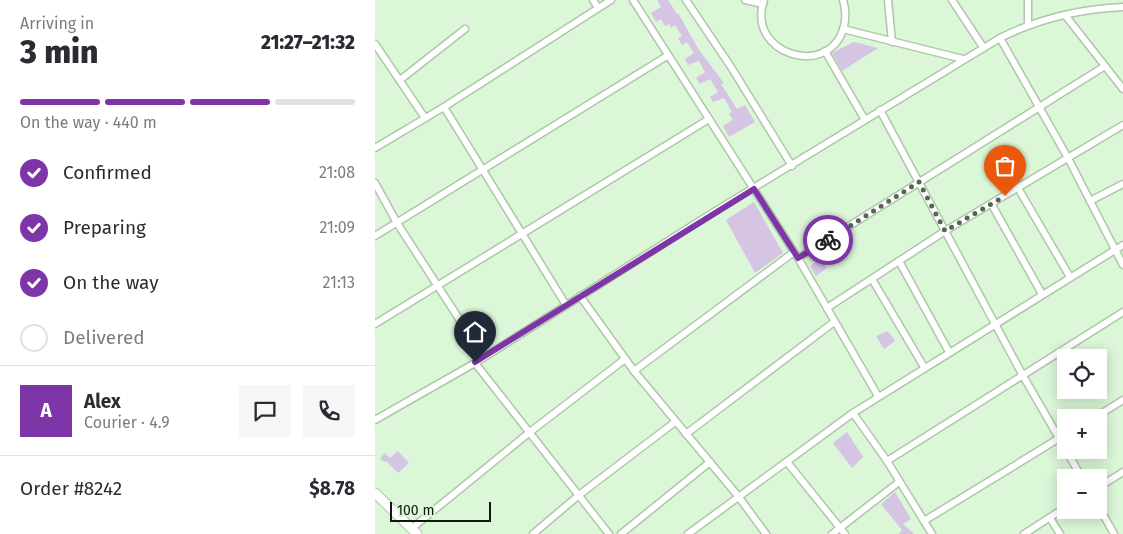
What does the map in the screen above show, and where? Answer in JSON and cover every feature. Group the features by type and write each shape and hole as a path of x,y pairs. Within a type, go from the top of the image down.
{"street":[{"path":"593,0 598,8"},
{"path":"375,148 444,107 611,0"},
{"path":"633,0 667,56 798,258 878,396"},
{"path":"686,0 731,67 792,166"},
{"path":"745,0 764,2 763,26 768,36 779,48 793,55 804,57 825,51 839,38 846,17 843,0"},
{"path":"887,0 892,42"},
{"path":"952,0 983,47"},
{"path":"1028,0 1028,24"},
{"path":"375,420 475,362 983,47 1028,24 1111,4 1123,7"},
{"path":"1065,15 1123,89"},
{"path":"400,80 465,29"},
{"path":"843,30 963,59"},
{"path":"1000,38 1068,158 1123,266"},
{"path":"375,44 425,118"},
{"path":"825,51 865,120"},
{"path":"375,236 667,56"},
{"path":"798,258 1040,109 1105,66"},
{"path":"444,107 484,169 566,305"},
{"path":"880,110 1022,374 1057,435"},
{"path":"375,324 709,119"},
{"path":"827,308 945,231 992,205 1123,125"},
{"path":"375,183 397,223 483,356"},
{"path":"1090,201 1123,184"},
{"path":"1018,188 1070,277"},
{"path":"992,205 1043,294"},
{"path":"688,534 878,396 1123,245"},
{"path":"634,371 794,252"},
{"path":"899,261 949,352"},
{"path":"872,279 925,367"},
{"path":"580,296 634,371 738,496 765,534"},
{"path":"887,461 1123,312"},
{"path":"686,434 834,322"},
{"path":"375,493 414,531 530,432 625,359"},
{"path":"475,362 609,534"},
{"path":"1107,410 1123,400"},
{"path":"853,413 887,461 932,534"},
{"path":"533,534 579,495 675,422"},
{"path":"924,521 1057,439"},
{"path":"621,534 710,462"},
{"path":"787,462 845,534"},
{"path":"1107,482 1123,472"},
{"path":"832,534 899,482"},
{"path":"1024,534 1057,513"},
{"path":"1050,518 1060,534"},
{"path":"1106,519 1114,534"}],"building":[{"path":"657,0 668,0 678,13 699,50 724,83 721,84 737,109 745,105 755,122 729,137 723,126 733,120 729,114 732,112 724,98 713,102 710,97 718,92 710,79 700,84 696,78 705,72 699,61 688,65 685,59 694,53 687,42 682,45 678,38 682,36 675,25 671,28 669,24 665,26 661,19 656,22 651,13 661,7"},
{"path":"854,42 878,48 842,71 832,53"},
{"path":"754,202 783,253 755,273 726,220"},
{"path":"821,258 827,268 816,276 810,266"},
{"path":"888,331 895,341 884,349 876,336"},
{"path":"847,432 863,457 852,468 833,443"},
{"path":"398,451 409,463 398,473 386,461 384,462 380,458 385,453 390,458"},
{"path":"895,492 911,519 903,524 914,534 899,534 902,530 881,504"}],"way so far":[{"path":"828,240 919,182 945,231 1005,196"}],"route":[{"path":"475,362 709,215 754,189 798,258 828,240"}]}
